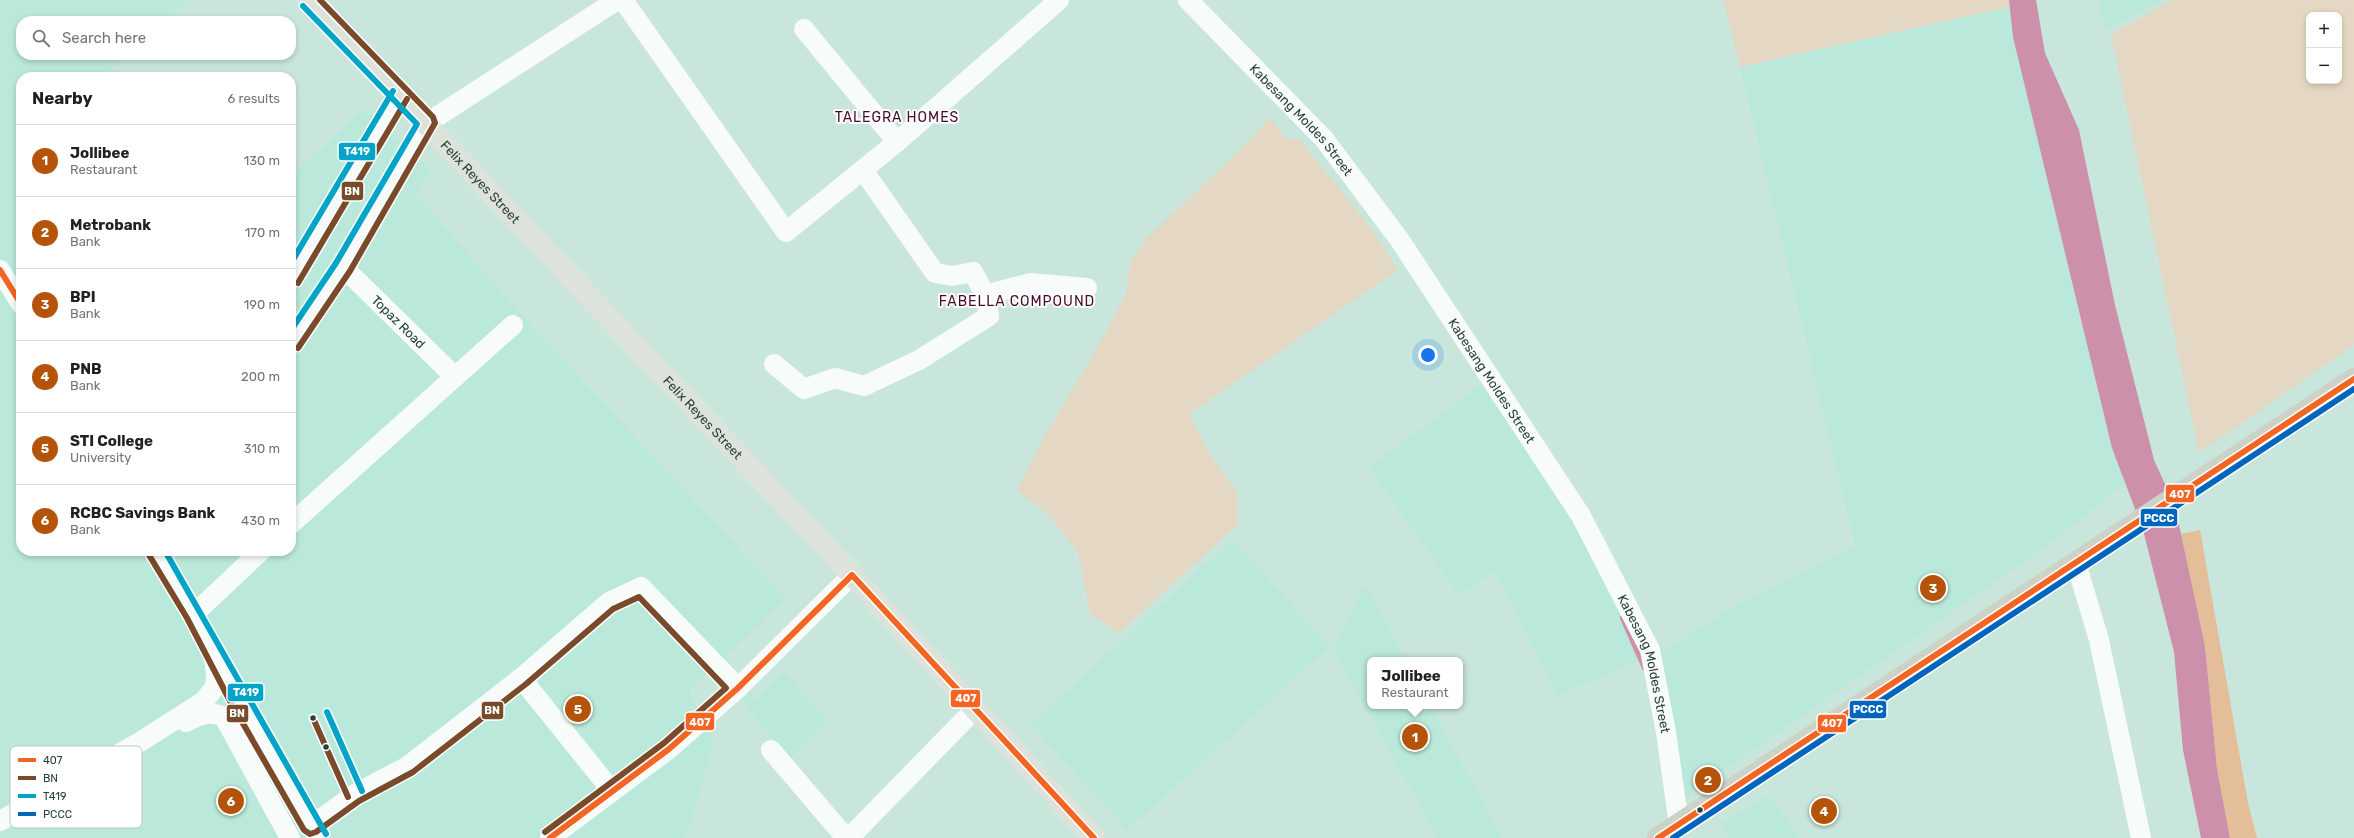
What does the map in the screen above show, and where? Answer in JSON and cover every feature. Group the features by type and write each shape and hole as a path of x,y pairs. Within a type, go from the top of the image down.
{"highway":[{"path":"1658,838 2354,378"}],"main road":[{"name":"Felix Reyes Street","path":"309,0 427,123 852,575 974,710 1094,838"}],"street":[{"path":"296,337 343,267 427,123 617,0"},
{"path":"623,0 784,231 788,232 897,142 1058,0"},
{"name":"Kabesang Moldes Street","path":"1188,0 1328,145 1400,239 1581,516 1650,650 1666,732 1678,824"},
{"path":"804,28 897,142"},
{"path":"296,271 400,95"},
{"path":"774,364 804,389 835,378 864,386 919,360 989,316 985,295 973,272 952,276 935,273 863,170"},
{"name":"Topaz Road","path":"343,267 360,281 455,377"},
{"path":"1,270 16,296"},
{"path":"985,295 1031,283 1087,288"},
{"path":"296,520 513,325"},
{"path":"159,556 194,614 315,832 355,794 408,766 521,678 609,602 641,586 738,688"},
{"path":"194,614 256,556"},
{"path":"2076,563 2099,640 2141,838"},
{"path":"550,838 670,749 738,688 852,575"},
{"path":"133,746 204,701 215,687 216,674 213,650"},
{"path":"521,678 612,791"},
{"path":"849,838 974,710"},
{"path":"140,742 202,714 215,713 224,717 290,838"},
{"path":"771,750 846,838"},
{"path":"0,821 10,815"}],"shaded area":[{"path":"0,0 189,0 171,16 16,16 16,60 121,60 108,72 16,72 16,556 296,556 296,172 364,109 432,170 416,195 532,326 785,598 724,658 755,700 783,671 828,721 789,760 715,666 689,690 714,741 691,820 684,838 0,838"},
{"path":"1723,0 2009,0 2009,7 1740,67"},
{"path":"2009,0 2036,0 2045,53 2079,130 2115,305 2154,460 2175,506 2205,646 2217,769 2230,838 2201,838 2183,750 2174,652 2143,530 2112,448 2013,37"},
{"path":"2099,0 2161,0 2105,30"},
{"path":"2172,0 2354,0 2354,345 2199,453 2111,34"},
{"path":"2009,7 2013,37 2112,448 2126,482 2058,538 1680,801 1660,654 1741,602 1855,545 1740,67"},
{"path":"1270,118 1286,139 1298,139 1308,150 1370,227 1398,270 1189,414 1210,454 1238,494 1237,525 1119,633 1090,614 1078,552 1049,515 1017,490 1046,434 1096,350 1126,293 1131,261 1146,238 1228,162"},
{"path":"1484,383 1560,496 1604,577 1641,660 1558,695 1494,571 1459,595 1369,467"},
{"path":"2200,530 2248,803 2257,838 2230,838 2217,769 2205,646 2181,534"},
{"path":"1233,539 1329,647 1127,830 1031,724"},
{"path":"1365,585 1404,657 1367,657 1367,709 1433,709 1502,838 1438,838 1333,650"},
{"path":"1769,795 1800,838 1729,838 1721,824"}],"waterway":[{"path":"1623,618 1645,668"}],"transit line":[{"name":"BN","path":"298,348 350,271 435,123 433,117 320,0"},
{"name":"T419","path":"296,323 336,263 417,124 303,6"},
{"name":"T419","path":"296,255 393,91"},
{"name":"BN","path":"298,283 407,99"},
{"name":"407","path":"0,270 16,296"},
{"name":"407","path":"1658,838 2354,379"},
{"name":"PCCC","path":"1673,838 2354,389"},
{"name":"BN","path":"150,556 187,618 229,699 304,830 310,834 316,832 359,801 413,772 526,684 613,609 639,597 726,688 664,743 545,832"},
{"name":"T419","path":"168,556 326,834"},
{"name":"407","path":"550,838 669,749 738,688 852,575 1094,838"},
{"name":"T419","path":"327,712 362,791"},
{"name":"BN","path":"313,718 348,797"}],"place":[{"name":"BPI","path":"1933,588"},
{"name":"STI College","path":"578,709"},
{"name":"Jollibee","path":"1415,737"},
{"name":"Metrobank","path":"1708,780"},
{"name":"RCBC Savings Bank","path":"231,801"},
{"name":"PNB","path":"1824,811"}],"district":[{"name":"TALEGRA HOMES","path":"897,117"},
{"name":"FABELLA COMPOUND","path":"1017,301"}]}
